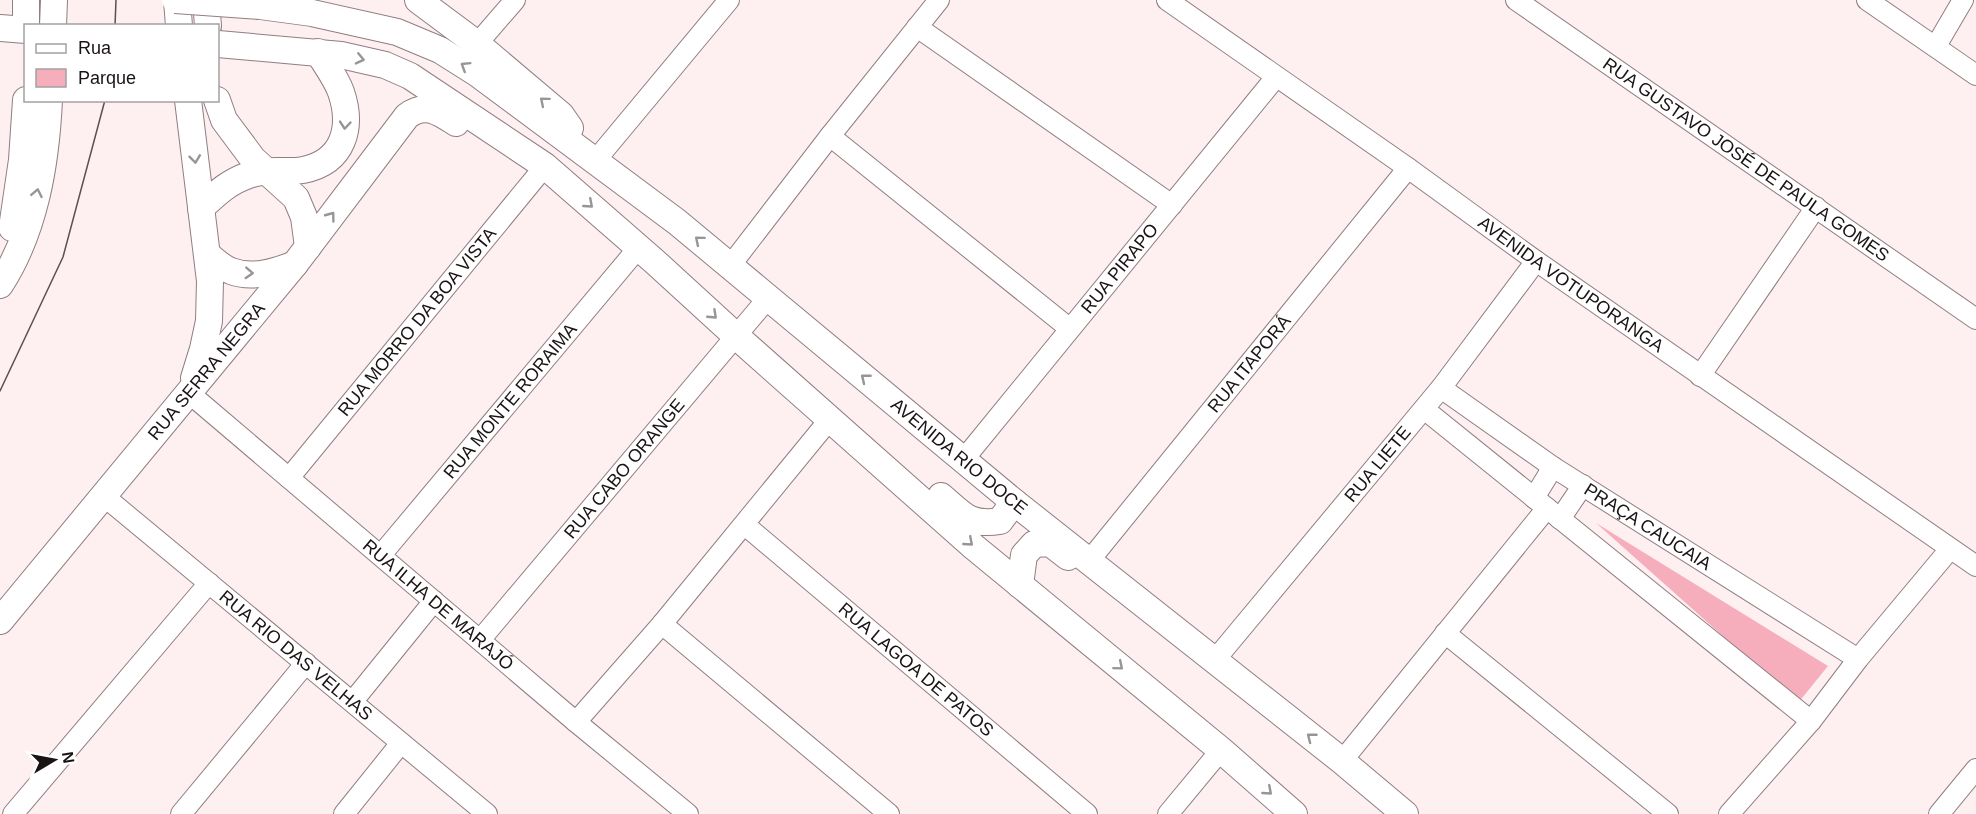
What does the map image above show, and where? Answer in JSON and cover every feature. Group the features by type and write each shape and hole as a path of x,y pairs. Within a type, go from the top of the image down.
{"main road":[{"path":"26,0 26,24"},
{"path":"53,24 54,0"},
{"path":"176,0 180,24"},
{"name":"AVENIDA RIO DOCE","path":"176,0 260,6 312,13 397,32 440,50 478,74 677,222 1014,502 1342,761 1405,814"},
{"path":"206,0 208,24"},
{"path":"312,13 354,0"},
{"path":"418,0 477,44 561,115 596,161"},
{"path":"0,28 24,28"},
{"path":"219,44 318,52 363,59 410,76 537,161 639,248 974,547 1221,750 1294,814"},
{"path":"201,208 229,183 264,171 312,168 328,160 340,146 346,129 345,105 340,90 318,52"},
{"path":"0,274 16,209 26,102"},
{"path":"0,285 19,252 32,214 42,166 49,102"},
{"path":"188,102 210,281 208,321 203,349 189,393"},
{"path":"207,254 230,271 253,275 269,273 302,255 304,217 296,198 264,171 224,120 219,102"},
{"name":"RUA SERRA NEGRA","path":"0,621 105,497 302,255 407,117 417,110 431,108 498,151 537,161"},
{"path":"853,439 879,442 966,517 982,524 1000,521 1014,502"},
{"path":"1020,585 1024,555 1034,544 1050,543 1168,637 1206,655"}],"street":[{"path":"477,44 515,0"},
{"path":"596,161 729,0"},
{"path":"730,266 939,0"},
{"name":"AVENIDA VOTUPORANGA","path":"1167,0 1700,376 1976,566"},
{"name":"RUA GUSTAVO JOSÉ DE PAULA GOMES","path":"1516,0 1976,319"},
{"path":"1867,0 1976,75"},
{"path":"1936,46 1963,0"},
{"path":"917,27 1172,205"},
{"name":"RUA PIRAPO","path":"964,459 1276,77"},
{"path":"830,136 1069,328"},
{"name":"RUA MORRO DA BOA VISTA","path":"289,478 537,161"},
{"name":"RUA ITAPORÁ","path":"1089,561 1408,168"},
{"path":"1700,376 1816,207"},
{"name":"RUA MONTE RORAIMA","path":"381,555 639,248"},
{"name":"RUA LIETE","path":"1206,655 1424,409 1536,261"},
{"name":"RUA CABO ORANGE","path":"480,640 768,298"},
{"name":"PRAÇA CAUCAIA","path":"1441,388 1553,467 1858,659"},
{"name":"RUA ILHA DE MARAJÓ","path":"189,393 576,722 688,814"},
{"path":"1424,409 1811,721"},
{"path":"576,722 745,525 830,419"},
{"path":"1547,508 1553,467"},
{"path":"1342,761 1547,508 1583,485"},
{"name":"RUA RIO DAS VELHAS","path":"105,497 487,814"},
{"name":"RUA LAGOA DE PATOS","path":"745,525 1087,814"},
{"path":"1729,814 1811,721 1858,659 1950,549"},
{"path":"13,814 209,583"},
{"path":"353,702 434,601"},
{"path":"662,624 889,814"},
{"path":"1445,633 1668,814"},
{"path":"181,814 306,663"},
{"path":"344,814 401,743"},
{"path":"1168,814 1221,750"},
{"path":"1939,814 1976,769"}],"green space":[{"path":"1596,523 1828,666 1798,703"}],"tram line":[{"path":"115,24 116,0"},
{"path":"0,391 63,257 104,102"}]}
